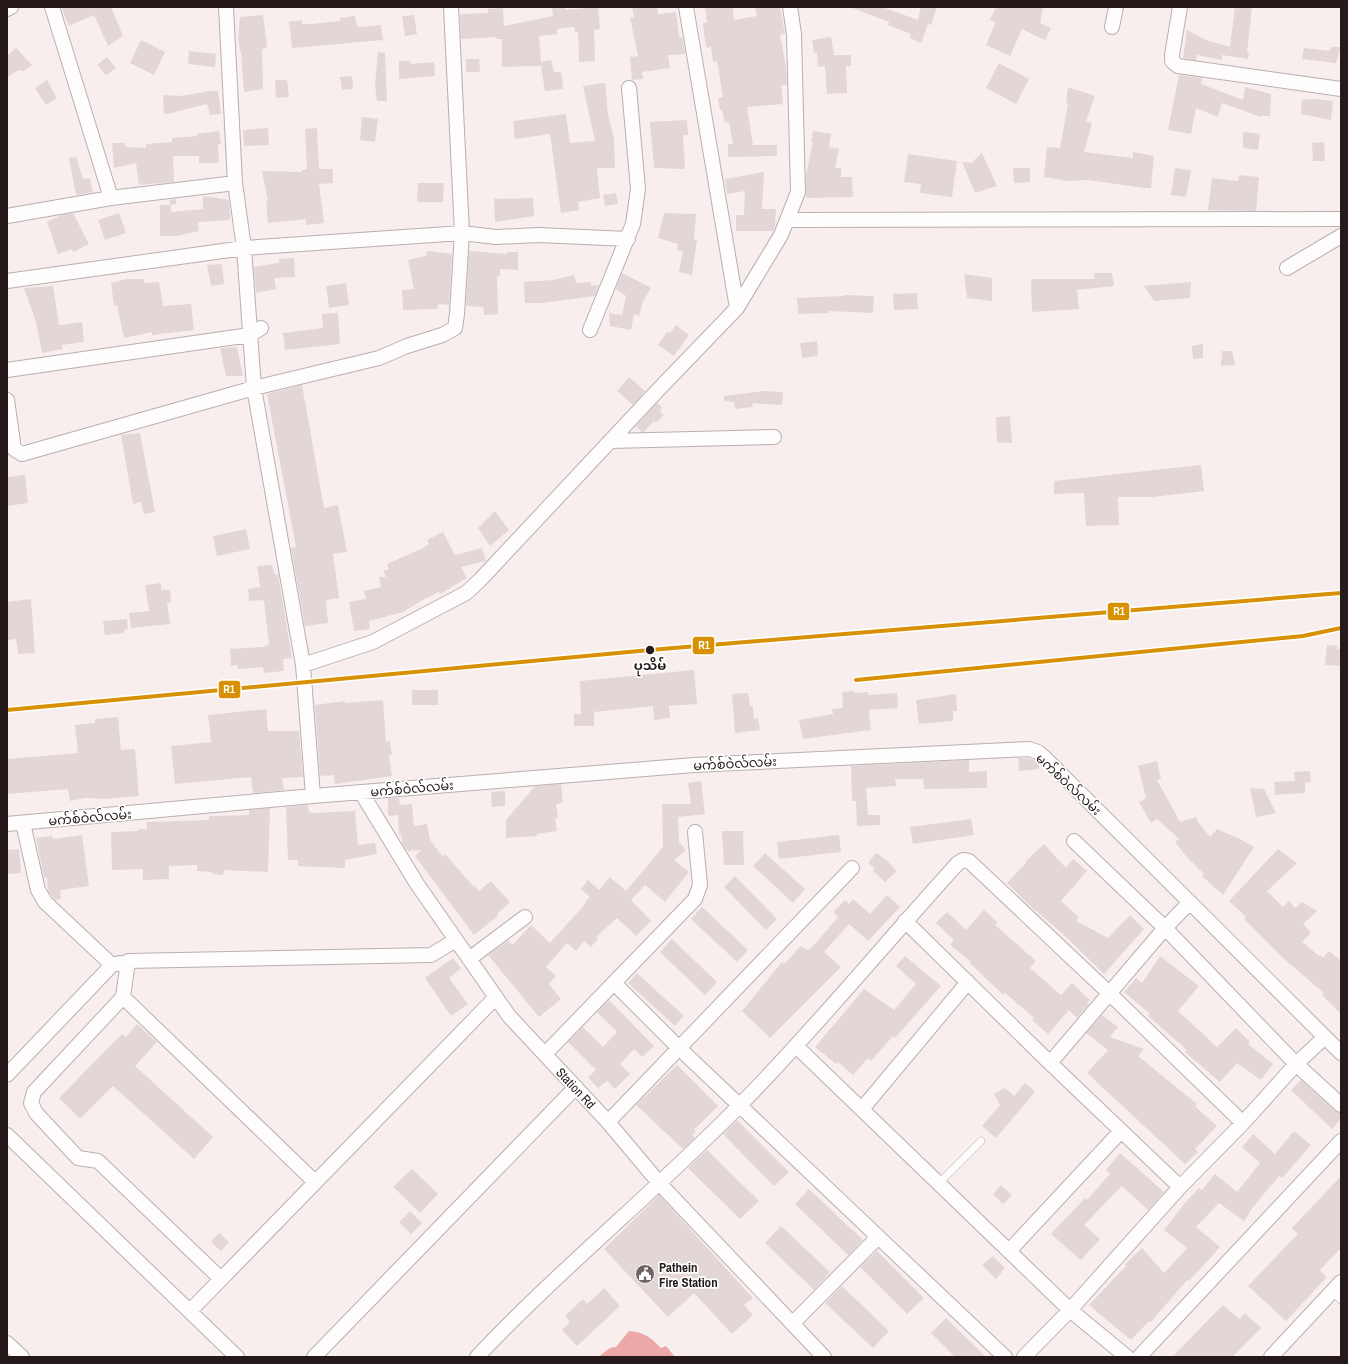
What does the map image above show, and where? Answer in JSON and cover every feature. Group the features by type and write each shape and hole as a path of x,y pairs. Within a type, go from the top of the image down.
{"street":[{"path":"7,9 11,7"},
{"path":"52,7 110,198"},
{"path":"226,7 235,182 256,332 254,388 304,665 313,796"},
{"path":"7,400 14,449 22,454 254,388 379,358 407,346 442,335 454,328 457,314 462,233 451,7"},
{"path":"686,7 738,308"},
{"path":"304,665 373,642 466,593 738,308 781,235 798,192 794,34 790,7"},
{"path":"1112,28 1116,7"},
{"path":"1180,7 1172,55 1172,61 1178,66 1341,89"},
{"path":"590,330 633,224 638,189 629,88"},
{"path":"7,216 110,198 235,182"},
{"path":"788,220 1341,218"},
{"path":"7,281 244,248 462,233 496,237 538,235 628,239"},
{"path":"1287,268 1341,236"},
{"path":"7,370 256,332"},
{"path":"610,441 774,437"},
{"name":"မက်စ်ဝဲလ်လမ်း","path":"7,824 313,796 694,765 1029,749 1038,752 1045,758 1341,1053"},
{"name":"Station Rd","path":"361,792 417,884 509,1016 608,1122 660,1184 824,1357"},
{"path":"23,823 38,890 46,902 112,965"},
{"path":"545,1054 695,899 700,885 695,832"},
{"path":"1074,841 1165,928 1296,1064 1341,1105"},
{"path":"480,1355 589,1248 660,1184 740,1106 796,1046 905,921 958,863 964,860 969,861 1109,993 1243,1123"},
{"path":"608,1122 852,868"},
{"path":"1050,1063 1165,928 1190,902"},
{"path":"469,959 525,917"},
{"path":"905,921 1050,1063 1180,1187"},
{"path":"7,1075 112,965 128,961 431,955 456,940"},
{"path":"128,961 123,998 34,1092 31,1103 36,1113 78,1158 98,1161 221,1279"},
{"path":"862,1109 968,982"},
{"path":"614,983 740,1106 1005,1357"},
{"path":"190,1312 496,997"},
{"path":"123,998 316,1182"},
{"path":"1024,1357 1070,1310 1180,1187 1243,1123 1296,1064 1324,1037"},
{"path":"796,1046 1070,1310 1127,1357"},
{"path":"314,1357 576,1087"},
{"path":"1009,1251 1121,1131"},
{"path":"7,1135 237,1357"},
{"path":"1139,1357 1341,1141"},
{"path":"793,1323 878,1237"},
{"path":"1271,1357 1338,1291"},
{"path":"7,1343 22,1357"}],"lane":[{"path":"939,1183 981,1140"}],"shaded area":[{"path":"629,1331 646,1336 661,1348 666,1346 675,1357 598,1357 610,1348 616,1347"}],"building":[{"path":"61,7 111,7 123,36 108,46 94,15 69,26"},
{"path":"552,7 565,7 565,10 598,7 600,29 594,30 595,61 579,62 578,32 575,32 574,27 557,29 557,34 539,36 541,62 551,60 554,72 561,72 563,89 545,91 541,66 502,67 502,39 496,39 496,37 461,39 460,14 488,13 488,9 503,8 504,26 553,16"},
{"path":"632,7 657,7 658,14 676,12 679,37 682,37 685,54 668,55 670,68 642,72 643,79 632,80 630,57 638,56 630,18 634,17"},
{"path":"705,7 733,7 734,20 757,16 755,7 780,7 785,34 780,35 786,67 787,85 781,85 783,104 747,107 753,145 777,145 777,156 728,157 728,144 733,144 729,122 725,123 722,110 720,110 718,98 723,97 717,61 713,62 711,47 707,48 705,40 703,23 707,23"},
{"path":"850,7 882,7 918,20 921,7 937,7 931,25 928,24 921,43 910,38 911,34 888,25 889,22"},
{"path":"996,7 1043,7 1040,23 1051,28 1045,40 1022,29 1010,56 986,45 996,22 990,20"},
{"path":"1235,7 1252,7 1247,52 1249,53 1248,59 1222,55 1222,60 1197,55 1196,60 1183,58 1187,30 1206,40 1230,47"},
{"path":"263,15 267,48 262,49 263,89 244,92 241,51 238,38 240,17"},
{"path":"414,15 417,34 405,36 402,16"},
{"path":"355,16 357,27 381,25 383,40 292,48 289,22 302,20 302,24 312,24 340,21 340,18"},
{"path":"831,37 834,55 851,55 851,66 846,66 847,93 827,94 825,66 818,67 817,53 814,53 812,40"},
{"path":"141,40 165,52 154,75 130,63"},
{"path":"1331,47 1341,47 1336,63 1302,59 1304,48 1329,51"},
{"path":"16,48 32,65 24,71 19,70 7,77 7,56"},
{"path":"189,51 216,54 215,67 188,64"},
{"path":"378,52 385,53 387,101 377,101 375,85"},
{"path":"107,57 116,68 106,75 97,65"},
{"path":"466,59 479,59 480,72 466,72"},
{"path":"399,61 410,61 410,64 434,62 435,76 399,79"},
{"path":"999,63 1029,79 1016,104 986,88"},
{"path":"1179,75 1202,78 1201,84 1243,100 1245,87 1271,94 1270,116 1261,117 1222,103 1218,117 1196,108 1191,134 1168,130"},
{"path":"352,76 353,89 342,90 340,77"},
{"path":"47,80 57,98 46,105 35,88"},
{"path":"275,80 287,80 289,97 276,98"},
{"path":"605,83 608,114 614,139 615,168 597,168 600,198 578,202 579,210 561,213 550,134 515,139 513,121 566,114 570,143 595,141 583,86"},
{"path":"1068,87 1095,96 1086,121 1092,123 1084,152 1133,158 1133,152 1154,156 1151,188 1089,180 1068,181 1044,177 1047,147 1060,148 1068,104 1066,103"},
{"path":"206,91 218,91 221,114 210,115 207,104 174,113 164,114 163,95 180,96"},
{"path":"1315,99 1333,101 1331,120 1301,114 1302,100"},
{"path":"362,117 378,119 375,142 360,140"},
{"path":"687,120 688,135 683,135 685,169 654,168 650,122"},
{"path":"268,128 269,145 244,146 243,130"},
{"path":"317,128 319,169 333,169 333,183 319,184 324,223 306,225 306,219 268,223 266,201 268,201 262,171 302,172 302,170 307,169 305,129"},
{"path":"219,131 221,144 218,144 219,163 199,163 199,156 173,156 174,182 139,185 136,163 114,168 112,143 125,143 126,147 146,148 146,144 172,142 172,138 198,136 197,134"},
{"path":"813,131 831,134 829,147 839,149 835,168 841,168 841,177 852,177 853,197 806,198 806,175 813,142 811,142"},
{"path":"1243,132 1260,134 1258,150 1243,148"},
{"path":"1324,142 1325,161 1313,161 1312,143"},
{"path":"982,153 997,186 975,193 962,162 971,163"},
{"path":"908,154 957,161 952,197 920,193 921,184 904,182"},
{"path":"76,157 83,179 90,178 93,192 76,195 69,158"},
{"path":"1013,168 1030,168 1030,182 1014,183"},
{"path":"1175,168 1191,170 1186,197 1171,195"},
{"path":"764,172 762,209 776,209 775,226 773,231 736,231 736,215 744,215 745,191 727,194 725,179"},
{"path":"1239,175 1259,177 1256,211 1208,210 1212,178 1238,181"},
{"path":"418,183 444,183 443,202 417,202"},
{"path":"616,193 618,204 605,206 603,195"},
{"path":"203,196 229,200 230,220 198,222 199,231 177,236 160,236 160,205 171,205 171,212 203,209"},
{"path":"533,198 534,216 495,222 494,199"},
{"path":"176,199 176,204 171,205 169,200"},
{"path":"73,213 89,244 73,252 72,249 58,254 47,222 61,215"},
{"path":"119,213 126,233 105,240 98,220"},
{"path":"664,213 696,214 694,240 697,240 692,275 679,272 683,251 677,251 678,244 658,238"},
{"path":"427,251 452,254 449,305 439,304 436,309 403,310 402,290 414,289 408,260 426,256"},
{"path":"469,251 507,254 507,252 518,252 518,270 500,269 500,276 497,276 498,314 484,315 483,307 466,306"},
{"path":"294,258 295,277 274,278 276,289 256,293 254,267 279,263 279,259"},
{"path":"222,264 224,284 211,286 207,265"},
{"path":"622,273 651,288 643,301 639,316 634,314 631,330 610,326 609,313 622,315 626,296 616,289"},
{"path":"1094,273 1112,273 1114,286 1077,290 1079,309 1032,312 1031,279 1095,279"},
{"path":"964,274 992,278 992,301 967,298"},
{"path":"574,275 576,283 591,282 591,286 599,285 595,296 543,303 525,303 524,282 553,280"},
{"path":"126,279 144,279 144,283 159,282 163,306 191,304 194,330 152,335 152,332 124,338 117,305 114,306 111,283"},
{"path":"1191,282 1190,298 1154,301 1144,286"},
{"path":"346,283 349,305 329,308 326,286"},
{"path":"53,286 59,325 82,322 84,342 62,345 63,349 42,353 36,322 24,288"},
{"path":"917,293 918,309 894,310 893,294"},
{"path":"844,295 874,296 873,313 829,311 829,313 798,314 797,298"},
{"path":"338,313 340,344 285,350 283,333 323,328 322,314"},
{"path":"676,325 689,335 674,356 658,345 667,332 670,333"},
{"path":"817,341 818,356 802,358 800,343"},
{"path":"1203,344 1203,358 1193,359 1192,346"},
{"path":"237,347 243,376 226,376 220,348"},
{"path":"1222,351 1232,351 1235,365 1221,366"},
{"path":"629,377 645,391 633,405 617,391"},
{"path":"302,385 324,508 338,505 347,552 333,554 339,598 326,600 328,623 305,626 291,548 296,547 267,394"},
{"path":"764,391 783,392 782,405 752,403 753,407 735,409 734,402 724,401 724,396"},
{"path":"657,403 662,407 660,412 664,415 656,423 654,421 644,432 642,432 636,426"},
{"path":"1010,416 1012,443 997,442 996,417"},
{"path":"140,433 155,512 144,514 141,502 133,504 121,435"},
{"path":"1201,465 1204,491 1153,497 1118,497 1119,525 1086,526 1084,493 1054,494 1054,481"},
{"path":"25,475 28,503 7,506 7,477"},
{"path":"495,511 509,530 490,546 478,528"},
{"path":"246,529 250,549 217,556 213,536"},
{"path":"443,532 455,555 482,548 486,561 461,567 467,578 440,594 439,592 403,612 369,621 370,629 354,631 349,602 366,599 364,591 381,587 379,577 386,577 383,571 389,569 387,564 421,549 429,544 427,540"},
{"path":"272,565 275,575 278,574 292,658 283,659 284,671 264,673 263,667 238,669 237,665 231,666 230,649 263,647 269,644 264,600 249,601 248,589 260,587 257,566"},
{"path":"161,583 161,590 170,590 171,602 167,602 170,624 131,628 129,613 149,611 145,585"},
{"path":"31,599 35,653 18,654 16,639 7,640 7,602"},
{"path":"127,619 128,629 124,630 124,633 105,635 103,621"},
{"path":"1327,645 1337,646 1337,649 1341,649 1341,666 1325,665"},
{"path":"694,670 697,704 669,706 670,718 654,720 653,706 594,712 594,726 574,726 574,714 581,714 580,681"},
{"path":"412,690 438,690 438,705 412,705"},
{"path":"854,691 854,693 868,692 868,695 897,693 898,708 869,710 871,730 803,739 799,720 833,714 832,709 843,708 842,692"},
{"path":"748,693 750,706 753,706 754,719 758,718 760,730 735,733 732,694"},
{"path":"956,694 957,711 953,711 953,721 919,724 916,700"},
{"path":"383,700 386,742 390,741 392,755 389,755 392,776 335,784 334,775 320,776 315,705 345,701 345,703"},
{"path":"266,709 268,731 299,731 303,777 282,778 284,790 253,793 251,777 175,784 171,746 211,742 208,715"},
{"path":"118,717 121,750 135,749 139,796 104,799 85,798 70,801 68,789 7,794 7,759 78,753 75,725 95,723 95,719"},
{"path":"1018,758 1028,758 1034,760 1039,764 1039,769 1019,771"},
{"path":"969,760 969,772 987,771 987,788 924,789 923,779 895,779 896,786 866,788 868,815 880,815 880,825 857,826 856,801 852,801 851,766"},
{"path":"1157,761 1161,779 1157,780 1180,822 1196,817 1198,822 1210,837 1217,829 1254,847 1223,895 1202,876 1204,874 1186,856 1175,842 1179,839 1157,819 1151,823 1139,802 1146,798 1138,766"},
{"path":"1310,771 1311,782 1305,783 1305,793 1275,795 1274,782 1295,781 1294,772"},
{"path":"701,781 705,814 678,817 679,842 686,850 674,860 689,872 665,902 645,885 631,900 651,921 636,936 617,918 596,937 598,939 591,947 584,941 576,951 567,943 546,967 556,976 549,984 561,999 539,1017 488,955 509,940 512,945 531,925 550,943 590,897 581,889 588,880 599,890 610,877 626,891 663,847 662,804 691,804 688,783"},
{"path":"561,784 563,803 556,804 558,818 555,819 557,831 537,834 537,836 506,838 506,820 535,786"},
{"path":"1250,788 1264,789 1276,813 1256,817"},
{"path":"505,791 505,806 492,807 491,792"},
{"path":"388,798 399,798 400,805 412,804 414,826 427,824 430,840 442,856 445,854 473,886 474,885 479,891 491,881 510,902 497,914 498,916 474,935 415,856 421,850 407,851 402,843 401,834 399,834 398,815 388,816"},
{"path":"308,805 309,812 312,813 355,811 358,845 375,843 377,854 345,860 345,868 298,866 298,860 288,860 286,807"},
{"path":"270,808 268,872 224,870 223,875 212,874 212,872 197,871 197,865 169,866 169,879 143,880 143,869 112,870 111,832 139,831 138,829 147,829 147,822 209,820 209,816 249,815 249,810"},
{"path":"971,819 974,835 913,844 910,827"},
{"path":"722,831 743,831 744,865 724,865"},
{"path":"82,835 89,886 60,890 61,899 55,900 48,891 47,877 44,878 36,838 52,836 53,839"},
{"path":"839,835 841,852 779,859 777,842"},
{"path":"1044,844 1066,868 1073,859 1087,871 1061,901 1079,917 1076,921 1108,938 1130,915 1144,929 1104,974 1007,883 1026,863 1025,862"},
{"path":"19,849 21,873 7,874 7,850"},
{"path":"1278,849 1297,863 1267,891 1283,907 1289,901 1295,908 1302,902 1317,911 1303,924 1311,933 1302,942 1323,958 1329,951 1341,961 1341,1014 1322,995 1324,993 1284,959 1244,919 1246,917 1229,901"},
{"path":"765,853 805,889 793,903 753,866"},
{"path":"876,853 885,859 897,871 885,882 873,871 875,868 868,863"},
{"path":"735,876 777,919 766,930 724,887"},
{"path":"887,895 900,907 868,941 849,924 824,952 841,967 770,1038 742,1011 782,962 784,964 801,946 808,950 815,944 838,917 833,912 845,900 849,904 853,899 870,914"},
{"path":"702,907 748,950 737,962 691,919"},
{"path":"984,910 997,922 995,925 1036,961 1030,968 1061,995 1072,983 1090,1000 1087,1003 1089,1004 1077,1018 1069,1010 1048,1034 1032,1020 1034,1018 1005,993 1003,995 970,963 971,962 950,945 954,940 936,923 947,912 966,930"},
{"path":"672,939 717,982 705,995 660,952"},
{"path":"905,956 941,986 895,1038 893,1036 871,1061 868,1058 853,1075 838,1062 836,1064 815,1047 864,989 894,1010 916,984 896,966"},
{"path":"1160,956 1199,986 1178,1011 1217,1047 1236,1028 1250,1042 1248,1044 1273,1064 1261,1080 1237,1063 1220,1082 1185,1052 1187,1050 1148,1016 1150,1014 1124,992 1136,978 1142,983"},
{"path":"453,958 461,968 449,978 468,1004 451,1016 425,978"},
{"path":"637,973 684,1016 675,1026 628,983"},
{"path":"609,1000 654,1046 642,1057 634,1049 620,1064 630,1074 615,1089 607,1081 598,1088 588,1077 596,1070 568,1042 583,1027 603,1047 617,1032 597,1012"},
{"path":"1102,1015 1118,1027 1110,1037 1144,1049 1138,1056 1197,1104 1195,1106 1217,1126 1195,1149 1198,1152 1185,1164 1087,1073 1108,1050 1086,1033"},
{"path":"137,1024 157,1042 135,1066 213,1137 194,1159 113,1086 80,1119 59,1098 122,1034 126,1037"},
{"path":"677,1065 718,1106 694,1130 696,1132 692,1135 695,1138 683,1149 636,1105"},
{"path":"1301,1080 1335,1111 1341,1113 1341,1119 1332,1129 1291,1090"},
{"path":"1025,1083 1035,1092 996,1138 982,1126 1000,1105 994,1094 1005,1088 1014,1096"},
{"path":"737,1120 789,1172 774,1186 723,1134"},
{"path":"1294,1131 1311,1145 1282,1178 1279,1176 1253,1207 1244,1221 1219,1203 1196,1227 1220,1247 1189,1281 1187,1280 1151,1322 1149,1321 1131,1340 1089,1305 1126,1266 1125,1264 1142,1248 1164,1273 1168,1269 1187,1248 1164,1230 1184,1204 1199,1188 1202,1190 1215,1174 1237,1192 1260,1163 1242,1147 1253,1134 1275,1154"},
{"path":"707,1150 759,1201 740,1219 688,1168"},
{"path":"1120,1153 1164,1192 1148,1210 1122,1186 1084,1225 1100,1239 1081,1260 1051,1234 1085,1198 1087,1200 1110,1174 1106,1170"},
{"path":"412,1169 438,1194 420,1213 393,1187"},
{"path":"1341,1176 1341,1248 1320,1270 1327,1277 1286,1321 1248,1286 1298,1234 1292,1228"},
{"path":"1001,1185 1012,1195 1003,1204 993,1194"},
{"path":"809,1189 863,1240 848,1255 795,1204"},
{"path":"659,1195 753,1298 744,1305 753,1315 732,1334 694,1293 668,1317 604,1249"},
{"path":"410,1211 422,1223 411,1234 399,1222"},
{"path":"781,1226 830,1272 814,1290 765,1243"},
{"path":"219,1233 229,1242 221,1251 211,1242"},
{"path":"877,1251 924,1298 907,1314 860,1267"},
{"path":"993,1256 1005,1268 996,1279 982,1265"},
{"path":"842,1286 889,1331 873,1348 825,1303"},
{"path":"604,1288 620,1306 577,1346 562,1330 570,1322 565,1316 583,1299 587,1304"},
{"path":"1223,1305 1239,1319 1245,1313 1261,1328 1232,1357 1172,1357"},
{"path":"946,1318 986,1357 955,1357 931,1333"}],"transit line":[{"name":"R1","path":"7,710 650,650 1341,593"},
{"name":"R1","path":"856,680 1303,636 1341,628"}],"place":[{"name":"ပုသိမ်","path":"650,650"},
{"name":"Pathein Fire Station","path":"645,1274"}]}
